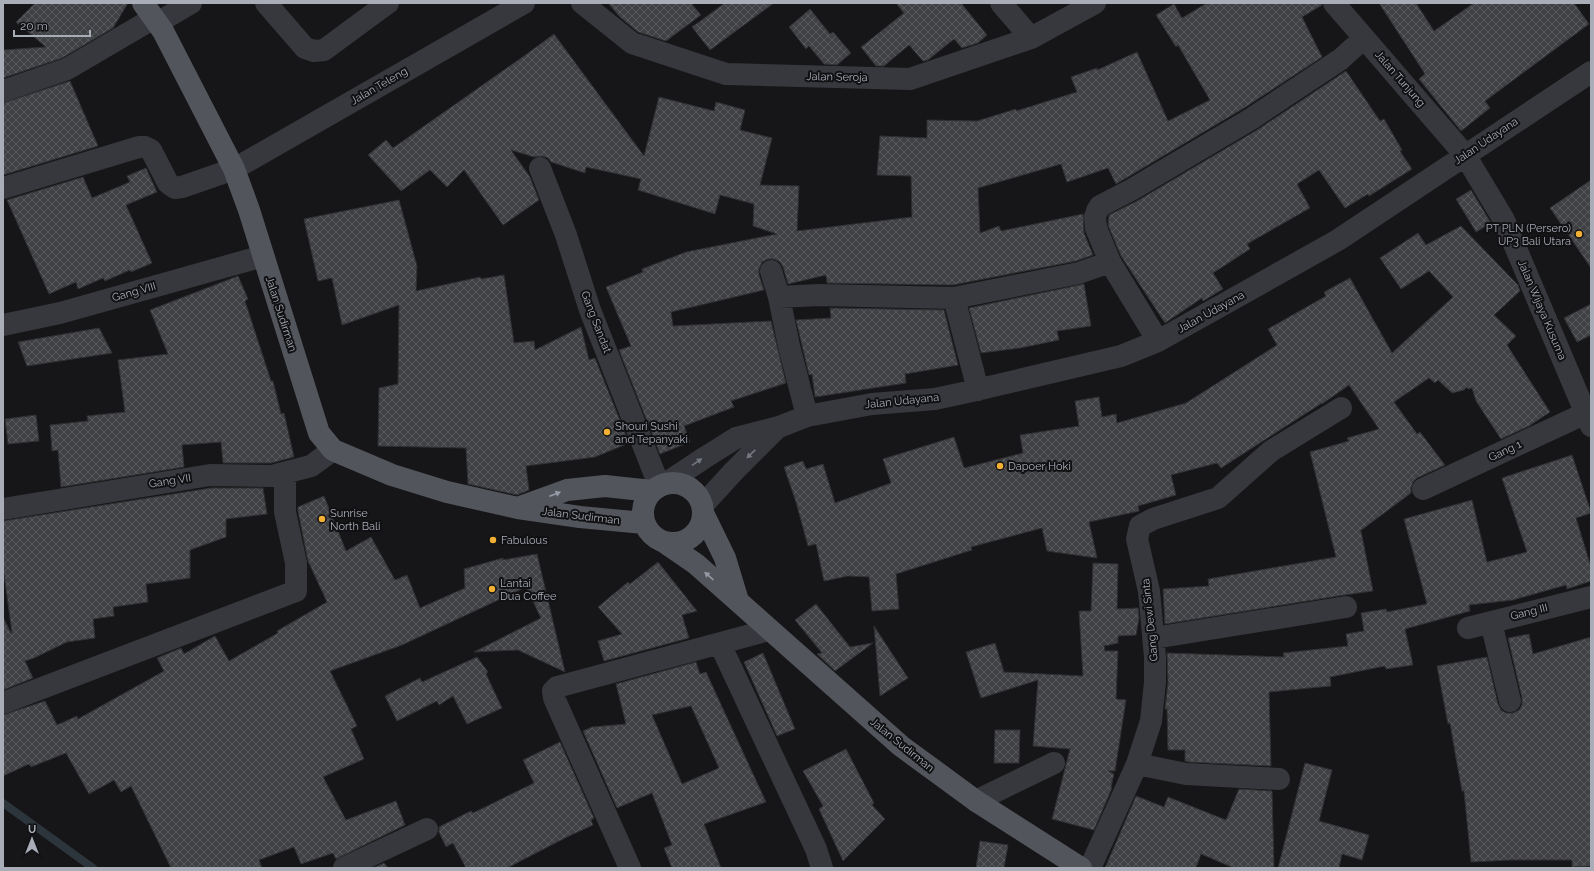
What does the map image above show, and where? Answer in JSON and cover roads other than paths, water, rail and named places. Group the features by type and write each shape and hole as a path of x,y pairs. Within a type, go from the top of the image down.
{"main road":[{"name":"Jalan Sudirman","path":"152,15 163,31 234,169 319,433 333,450 392,475 447,492 518,508 580,517 644,523"},
{"path":"703,510 702,524 698,532 691,538 674,544 664,542 652,535 644,523 643,511 646,500 658,485 674,483 684,484 692,489 699,496 703,510 725,558 738,602"},
{"name":"Jalan Sudirman","path":"518,508 567,490 605,486 658,485"},
{"name":"Jalan Sudirman","path":"664,542 696,564 901,746 976,801 1080,868"}],"street":[{"path":"3,91 67,69 152,15 191,3"},
{"path":"274,6 305,48 314,51 324,50 388,3"},
{"name":"Jalan Teleng","path":"3,188 139,147 145,147 151,150 168,183 174,188 182,187 234,169 524,3"},
{"name":"Jalan Seroja","path":"582,3 632,43 726,74 910,78 1031,38 1095,3"},
{"path":"1001,3 1031,38"},
{"name":"Jalan Tunjung","path":"1334,3 1465,155"},
{"path":"1158,341 1110,262 1096,228 1095,217 1100,206 1131,190 1251,119 1342,59 1364,38"},
{"name":"Jalan Udayana","path":"658,485 736,438 779,427 807,416 872,404 935,398 978,390 1121,356 1158,341 1338,240 1591,72"},
{"name":"Jalan Wijaya Kusuma","path":"1465,155 1504,220 1589,419"},
{"name":"Gang Sandat","path":"540,168 566,234 590,310 658,485"},
{"name":"Gang VIII","path":"3,323 60,313 263,256"},
{"path":"779,298 819,295 954,298 1079,273 1110,262"},
{"path":"771,271 779,298 789,346 807,416"},
{"path":"954,298 978,390"},
{"name":"Gang Dewi Sinta","path":"1090,868 1137,764 1151,721 1155,682 1154,638 1149,591 1137,539 1140,526 1153,519 1218,498 1271,451 1342,408"},
{"name":"Gang 1","path":"1423,489 1589,419"},
{"name":"Jalan Udayana","path":"703,510 720,485 779,427"},
{"name":"Gang VII","path":"3,509 210,475 272,476 311,466 333,450"},
{"path":"3,703 296,591 296,563 285,512 285,483 287,472"},
{"name":"Gang III","path":"1468,628 1591,597"},
{"path":"1154,638 1346,607"},
{"path":"1491,622 1510,701"},
{"path":"630,868 554,698 553,691 557,687 769,630"},
{"path":"720,644 816,849 822,868"},
{"path":"976,801 1054,764"},
{"path":"1137,764 1186,774 1279,779"},
{"path":"344,868 427,829"}],"waterway":[{"path":"3,803 93,868"}],"place":[{"name":"PT PLN (Persero) UP3 Bali Utara","path":"1579,234"},
{"name":"Shouri Sushi and Tepanyaki","path":"607,432"},
{"name":"Dapoer Hoki","path":"1000,466"},
{"name":"Sunrise North Bali","path":"322,519"},
{"name":"Fabulous","path":"493,540"},
{"name":"Lantai Dua Coffee","path":"492,589"}]}
